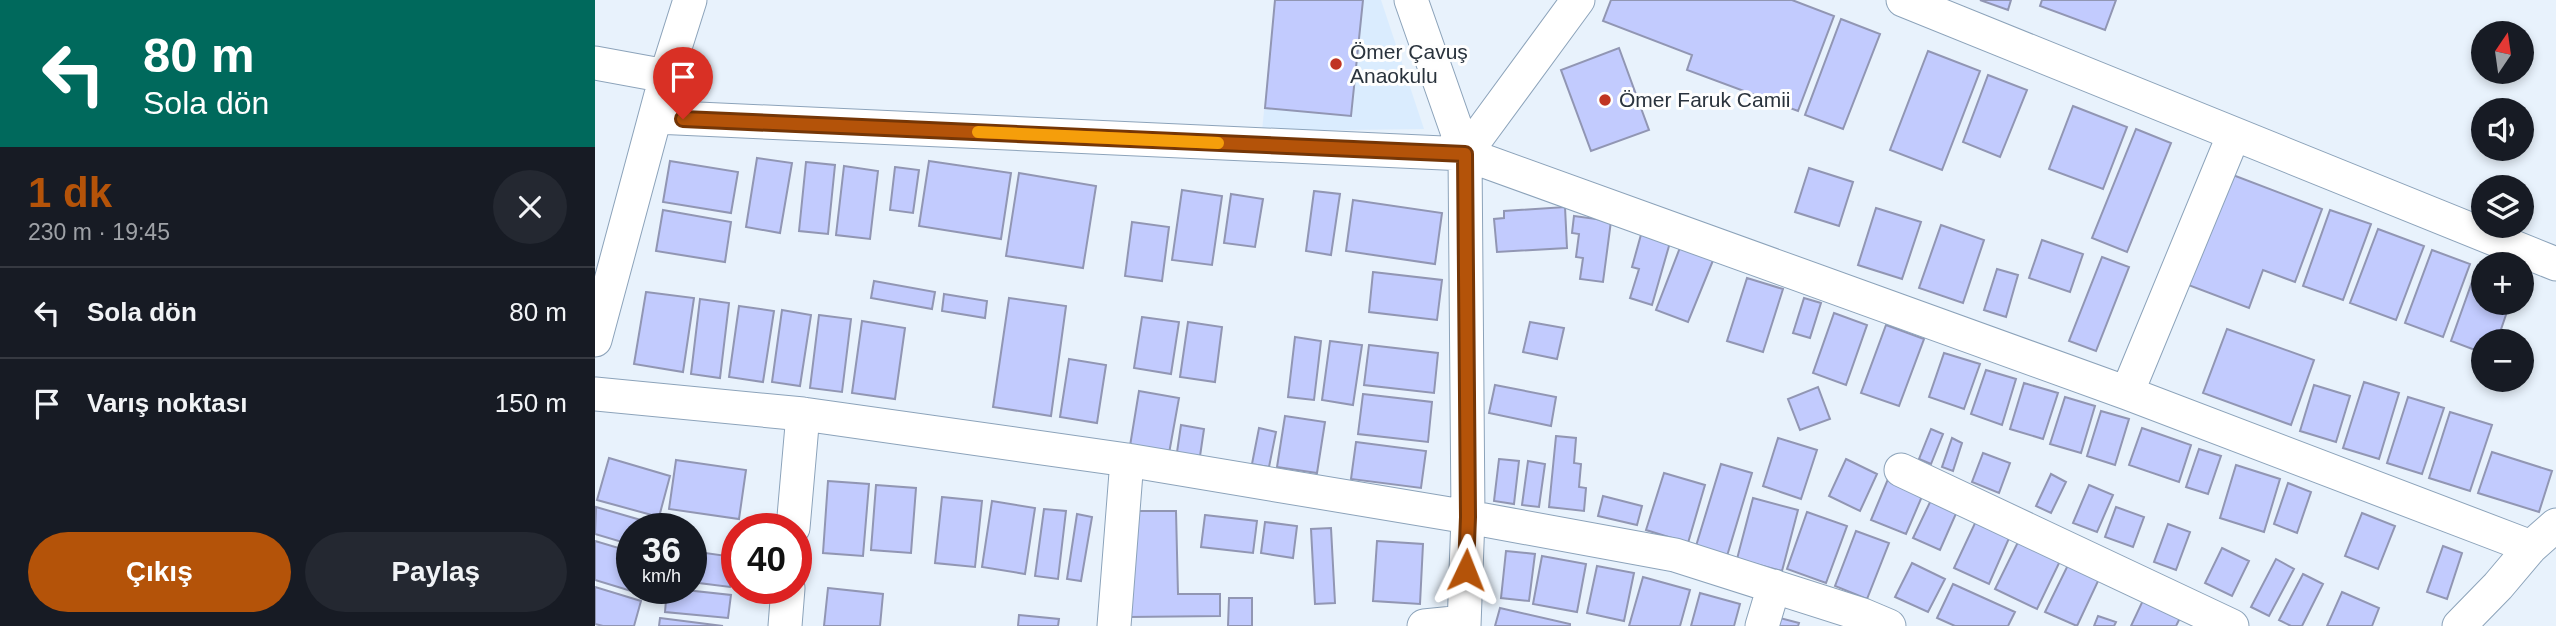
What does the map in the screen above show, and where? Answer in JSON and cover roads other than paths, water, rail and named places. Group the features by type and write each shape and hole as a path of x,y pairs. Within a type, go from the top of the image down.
{"street":[{"path":"595,340 666,76 690,0"},
{"path":"1411,0 1465,154 1468,517 1464,624 1424,626"},
{"path":"1465,154 1578,0"},
{"path":"1903,0 2556,264"},
{"path":"595,63 666,76"},
{"path":"655,117 1465,154 2127,393 2531,547"},
{"path":"2127,393 2234,134"},
{"path":"595,394 803,414 1127,460 1468,517 1675,555 1774,586 1871,622"},
{"path":"794,513 803,414"},
{"path":"1114,626 1127,460"},
{"path":"1901,470 2232,626"},
{"path":"2459,626 2531,547 2556,525"},
{"path":"1762,626 1774,586"},
{"path":"785,626 787,604"}],"place":[{"name":"Ömer Çavuş Anaokulu","path":"1336,64"},
{"name":"Ömer Faruk Camii","path":"1605,100"}]}
